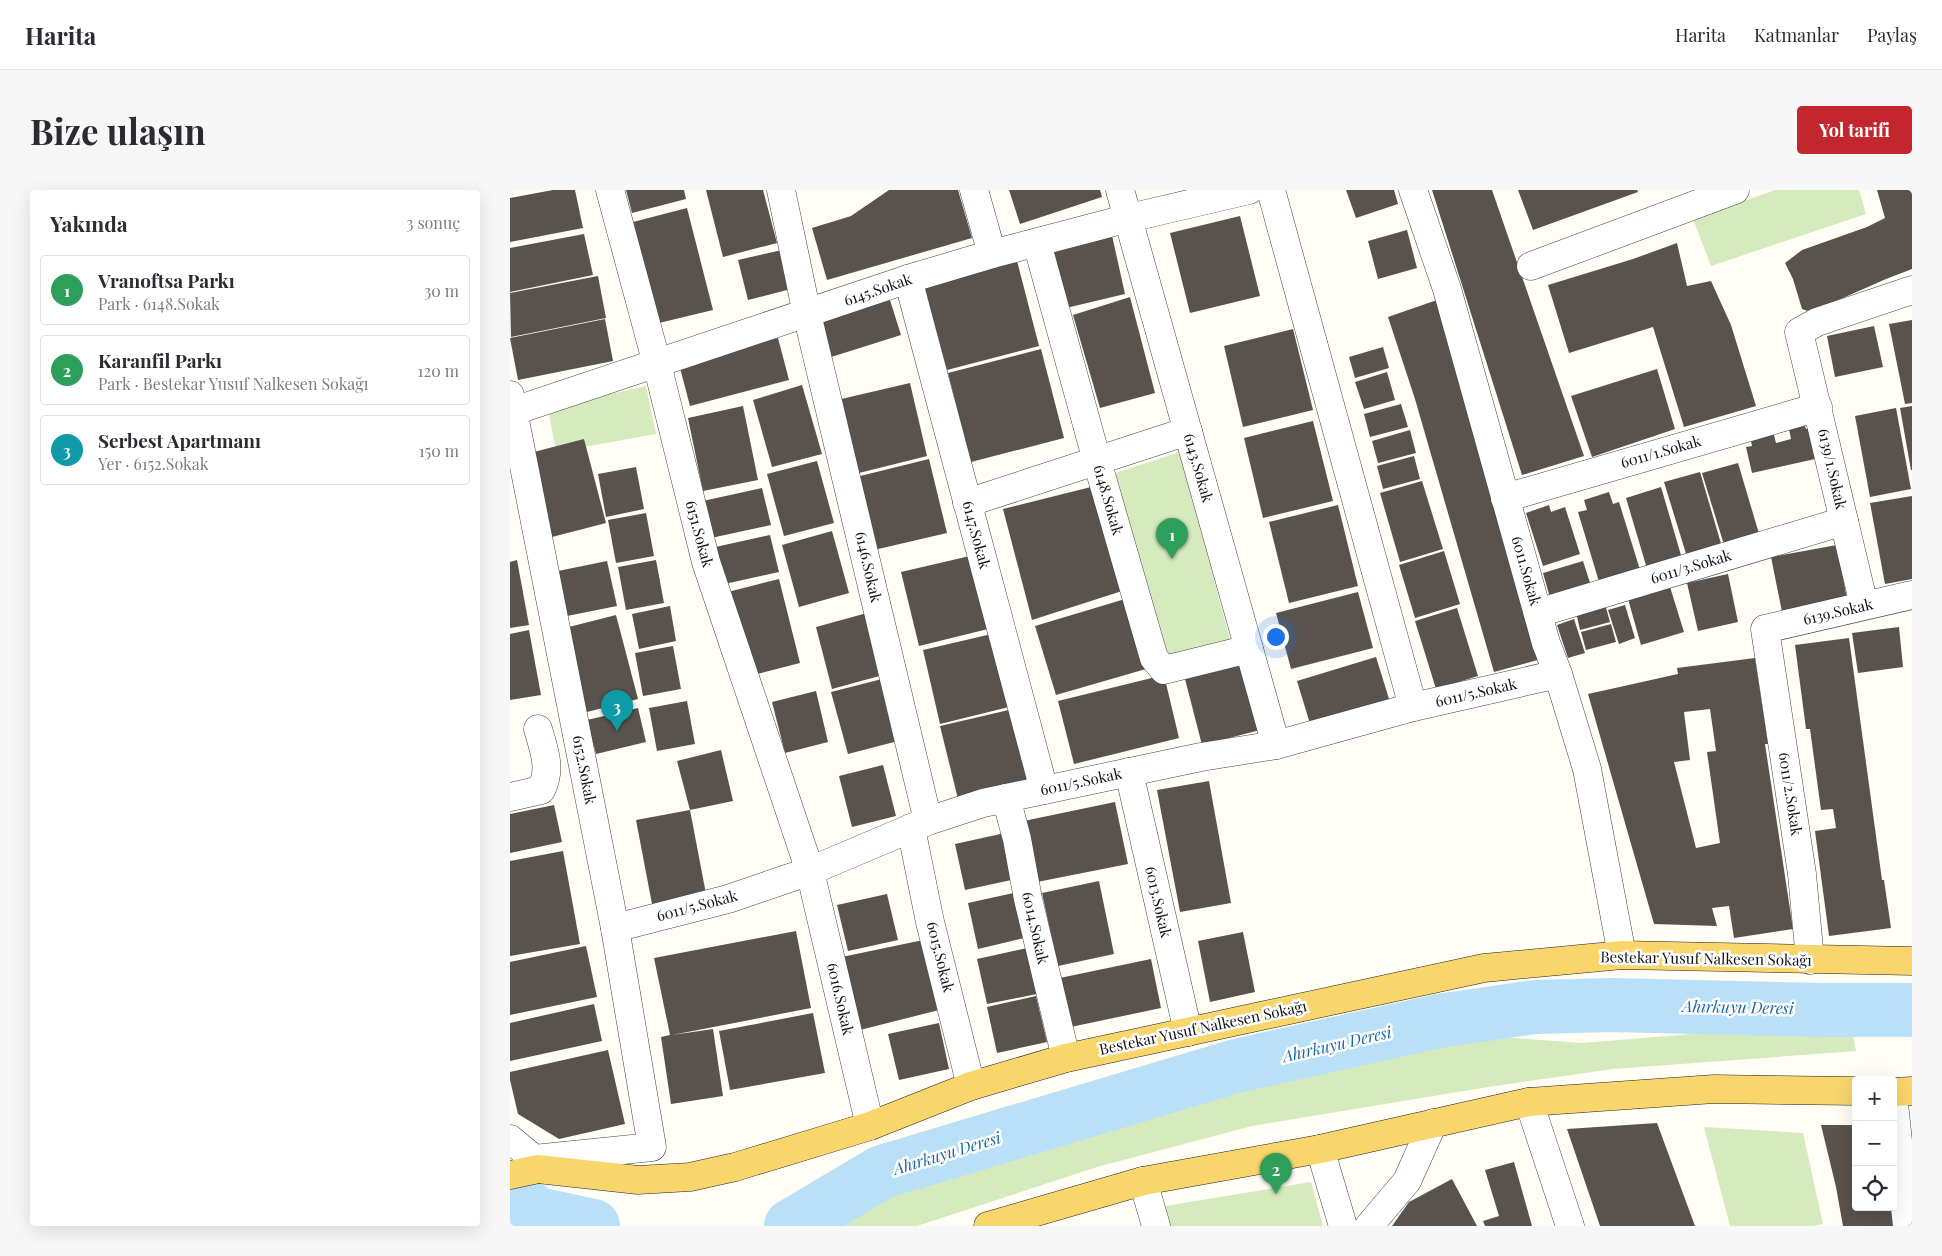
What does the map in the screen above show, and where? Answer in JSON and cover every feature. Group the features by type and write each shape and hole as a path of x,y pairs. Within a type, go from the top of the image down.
{"main road":[{"name":"Bestekar Yusuf Nalkesen Sokağı","path":"510,1175 538,1169 638,1180 690,1176 735,1167 870,1126 971,1086 1066,1058 1484,968 1622,955 1912,961"},
{"path":"988,1226 1143,1181 1320,1149 1530,1102 1714,1089 1852,1091"},
{"path":"1897,1092 1912,1090"}],"street":[{"name":"6151.Sokak","path":"610,190 657,364 706,562 810,871"},
{"name":"6146.Sokak","path":"781,190 920,824"},
{"path":"974,190 992,254"},
{"name":"6143.Sokak","path":"1120,190 1276,745"},
{"name":"6145.Sokak","path":"512,403 657,364 908,279 992,254 1129,218 1248,190"},
{"path":"1271,190 1413,707"},
{"name":"6011.Sokak","path":"1413,190 1447,289 1546,643 1558,674 1587,769 1622,955"},
{"path":"1531,266 1735,190"},
{"name":"6148.Sokak","path":"1037,243 1154,658 1164,670 1249,648"},
{"name":"6147.Sokak","path":"908,279 1044,790"},
{"name":"6139/1.Sokak","path":"1864,605 1799,332 1817,322 1912,290"},
{"name":"6152.Sokak","path":"510,1139 534,1159 652,1147 616,928 512,403"},
{"name":"6011/1.Sokak","path":"1505,498 1818,407"},
{"path":"967,503 1188,431"},
{"name":"6011/3.Sokak","path":"1538,613 1844,521"},
{"name":"6139.Sokak","path":"1765,629 1912,595"},
{"name":"6011/2.Sokak","path":"1765,629 1802,874 1810,960"},
{"name":"6011/5.Sokak","path":"616,928 728,899 810,871 920,824 983,803 1201,757 1276,745 1413,707 1558,674"},
{"path":"510,797 542,790 546,781 547,767 538,729"},
{"name":"6013.Sokak","path":"1128,772 1188,1032"},
{"name":"6014.Sokak","path":"1006,798 1018,839 1028,899 1066,1058"},
{"name":"6015.Sokak","path":"920,824 930,922 971,1086"},
{"name":"6016.Sokak","path":"810,871 870,1126"},
{"path":"1530,1102 1570,1226"},
{"path":"1896,1121 1907,1226"},
{"path":"1369,1226 1407,1181 1433,1123"},
{"path":"1320,1149 1342,1226"},
{"path":"1143,1181 1156,1226"}],"green space":[{"path":"1775,190 1859,190 1866,214 1711,266 1693,219"},
{"path":"646,386 656,434 556,452 548,408"},
{"path":"1180,452 1231,643 1164,664 1112,474"},
{"path":"1850,1021 1856,1051 1613,1069 1488,1087 1252,1126 1097,1167 917,1226 828,1226 890,1190 1015,1144 1124,1116 1485,1036 1582,1043"},
{"path":"1704,1127 1803,1133 1823,1224 1813,1226 1730,1226"},
{"path":"1311,1182 1323,1226 1168,1226 1165,1206"}],"building":[{"path":"553,190 575,190 583,228 510,242 510,198"},
{"path":"626,190 684,190 686,199 632,213"},
{"path":"706,190 763,190 777,243 723,257"},
{"path":"889,190 958,190 972,238 827,280 812,228 851,216"},
{"path":"1009,190 1100,190 1102,197 1020,224"},
{"path":"1346,190 1394,190 1398,204 1356,218"},
{"path":"1432,190 1492,190 1584,456 1522,475"},
{"path":"1518,190 1637,190 1638,192 1533,230"},
{"path":"1877,190 1912,190 1912,269 1811,312 1802,309 1793,279 1785,263 1802,250 1867,227 1885,218"},
{"path":"687,208 713,310 659,323 633,222"},
{"path":"1240,216 1260,296 1190,313 1170,233"},
{"path":"1407,230 1417,268 1378,279 1368,241"},
{"path":"1111,231 1125,294 1066,308 1051,245"},
{"path":"584,234 593,275 510,292 510,248"},
{"path":"1677,243 1687,286 1711,281 1731,325 1756,406 1684,427 1653,327 1569,353 1548,285 1633,259"},
{"path":"782,250 791,289 748,300 738,260"},
{"path":"1016,257 1039,346 947,370 923,281"},
{"path":"598,276 606,318 511,337 510,293"},
{"path":"889,297 901,335 828,358 816,320"},
{"path":"1130,297 1155,393 1100,408 1073,315"},
{"path":"1437,300 1541,659 1494,672 1415,399 1388,317"},
{"path":"605,319 613,361 518,380 510,338"},
{"path":"1912,320 1912,403 1905,404 1889,324"},
{"path":"1874,326 1883,367 1835,377 1827,336"},
{"path":"1293,329 1313,410 1243,427 1224,346"},
{"path":"778,338 789,380 690,406 679,364"},
{"path":"1383,347 1389,368 1355,378 1349,357"},
{"path":"1041,349 1064,438 971,462 948,373"},
{"path":"1657,369 1675,429 1592,457 1571,396"},
{"path":"1387,372 1395,400 1364,409 1355,382"},
{"path":"910,383 927,456 855,474 837,400"},
{"path":"802,385 822,454 772,467 753,400"},
{"path":"1401,404 1408,427 1370,437 1364,414"},
{"path":"743,406 758,480 703,491 688,418"},
{"path":"1912,406 1912,470 1911,470 1900,408"},
{"path":"1896,408 1911,489 1870,497 1855,416"},
{"path":"1313,421 1333,501 1263,518 1244,438"},
{"path":"1805,426 1806,429 1818,427 1824,457 1752,473 1746,447 1752,446 1750,436 1773,431 1776,443 1791,439 1789,429"},
{"path":"1410,430 1416,453 1378,463 1372,441"},
{"path":"584,439 606,523 552,537 530,453"},
{"path":"1414,456 1420,479 1383,489 1377,466"},
{"path":"929,459 947,533 874,550 856,477"},
{"path":"817,461 834,523 784,536 767,474"},
{"path":"1738,463 1760,537 1725,548 1702,473"},
{"path":"636,467 644,509 606,517 598,474"},
{"path":"1700,472 1722,547 1687,557 1664,482"},
{"path":"1422,481 1443,549 1400,562 1380,493"},
{"path":"1095,486 1122,591 1032,620 1003,509"},
{"path":"1661,487 1683,562 1648,572 1626,498"},
{"path":"762,488 771,525 711,538 703,501"},
{"path":"1609,492 1613,504 1619,502 1641,573 1600,585 1578,512 1587,510 1584,500"},
{"path":"1912,496 1912,579 1885,584 1870,503"},
{"path":"1338,505 1358,586 1289,603 1269,522"},
{"path":"1549,505 1551,512 1565,507 1580,554 1543,566 1526,513"},
{"path":"646,513 654,556 616,563 608,520"},
{"path":"832,531 849,593 799,607 782,545"},
{"path":"770,535 779,572 720,585 711,548"},
{"path":"1837,545 1847,599 1782,612 1771,557"},
{"path":"1444,551 1460,604 1415,618 1399,565"},
{"path":"974,555 992,628 919,646 901,572"},
{"path":"517,560 529,625 510,628 510,562"},
{"path":"656,560 664,603 626,610 618,567"},
{"path":"607,561 617,606 562,617 553,572"},
{"path":"1583,561 1592,589 1551,601 1543,573"},
{"path":"1728,574 1738,622 1698,631 1687,583"},
{"path":"779,579 800,663 746,677 724,593"},
{"path":"1670,587 1684,632 1641,645 1628,599"},
{"path":"1358,592 1373,648 1291,669 1276,613"},
{"path":"1125,599 1146,669 1056,695 1035,626"},
{"path":"1605,604 1610,622 1580,630 1576,612"},
{"path":"1625,605 1635,638 1619,644 1608,610"},
{"path":"670,606 676,641 639,649 632,614"},
{"path":"1457,608 1478,676 1436,689 1415,621"},
{"path":"867,613 883,675 832,689 816,627"},
{"path":"616,615 638,699 583,713 561,629"},
{"path":"1574,619 1585,653 1568,658 1557,625"},
{"path":"1611,624 1616,642 1586,650 1581,632"},
{"path":"1899,627 1903,667 1858,673 1852,633"},
{"path":"529,630 541,695 510,700 510,634"},
{"path":"996,633 1013,706 940,724 923,650"},
{"path":"1849,638 1882,880 1884,880 1891,928 1829,936 1815,831 1836,828 1833,809 1821,810 1810,729 1806,729 1795,645"},
{"path":"673,646 681,689 643,696 635,653"},
{"path":"1376,657 1390,702 1311,727 1297,681"},
{"path":"1755,658 1768,744 1765,744 1793,929 1734,938 1729,906 1712,908 1717,926 1654,924 1588,694 1678,674 1677,668","holes":["1710,709 1716,751 1707,752 1720,843 1696,848 1674,762 1690,760 1684,712"]},
{"path":"1246,660 1264,729 1202,745 1184,675"},
{"path":"1164,675 1179,738 1074,764 1058,701"},
{"path":"882,679 898,741 848,754 831,692"},
{"path":"816,691 828,742 785,753 772,702"},
{"path":"687,701 695,744 657,751 649,708"},
{"path":"638,708 646,742 596,754 587,720"},
{"path":"1013,709 1031,782 958,799 940,726"},
{"path":"721,750 733,801 690,810 677,761"},
{"path":"883,765 896,816 852,827 839,776"},
{"path":"1209,781 1231,903 1180,912 1157,790"},
{"path":"1115,802 1128,864 1032,883 1019,822"},
{"path":"554,805 562,842 510,853 510,814"},
{"path":"690,810 706,894 652,904 636,820"},
{"path":"1005,833 1016,879 965,890 955,844"},
{"path":"563,851 580,944 510,956 510,861"},
{"path":"1099,881 1114,954 1058,966 1042,893"},
{"path":"1018,892 1028,937 978,949 968,903"},
{"path":"887,894 898,940 848,951 837,905"},
{"path":"796,931 811,1008 672,1035 713,1029 723,1096 671,1104 661,1037 670,1035 654,958"},
{"path":"1243,932 1255,992 1210,1002 1198,941"},
{"path":"928,939 943,1009 856,1031 837,958"},
{"path":"586,946 597,997 510,1015 510,962"},
{"path":"1027,948 1037,994 987,1004 977,959"},
{"path":"1151,959 1161,1008 1066,1028 1055,979"},
{"path":"1036,996 1047,1042 997,1053 987,1007"},
{"path":"594,1004 602,1041 510,1061 510,1023"},
{"path":"813,1013 825,1073 730,1090 719,1031"},
{"path":"939,1023 949,1069 899,1080 888,1034"},
{"path":"608,1050 625,1124 559,1139 518,1114 510,1072"},
{"path":"1657,1123 1695,1226 1600,1226 1567,1129"},
{"path":"1821,1125 1852,1125 1852,1211 1894,1211 1897,1226 1843,1226"},
{"path":"1514,1162 1532,1226 1485,1226 1483,1221 1499,1216 1485,1170"},
{"path":"1452,1179 1477,1226 1392,1226 1409,1202"}],"waterway":[{"name":"Ahırkuyu Deresi","path":"791,1226 882,1172 1236,1066 1439,1021 1535,1007 1611,1005 1912,1010"},
{"name":"Ahırkuyu Deresi","path":"510,1193 537,1214 593,1226"}],"place":[{"name":"Vranoftsa Parkı","path":"1172,559"},
{"name":"Serbest Apartmanı","path":"617,731"},
{"name":"Karanfil Parkı","path":"1276,1194"}]}
